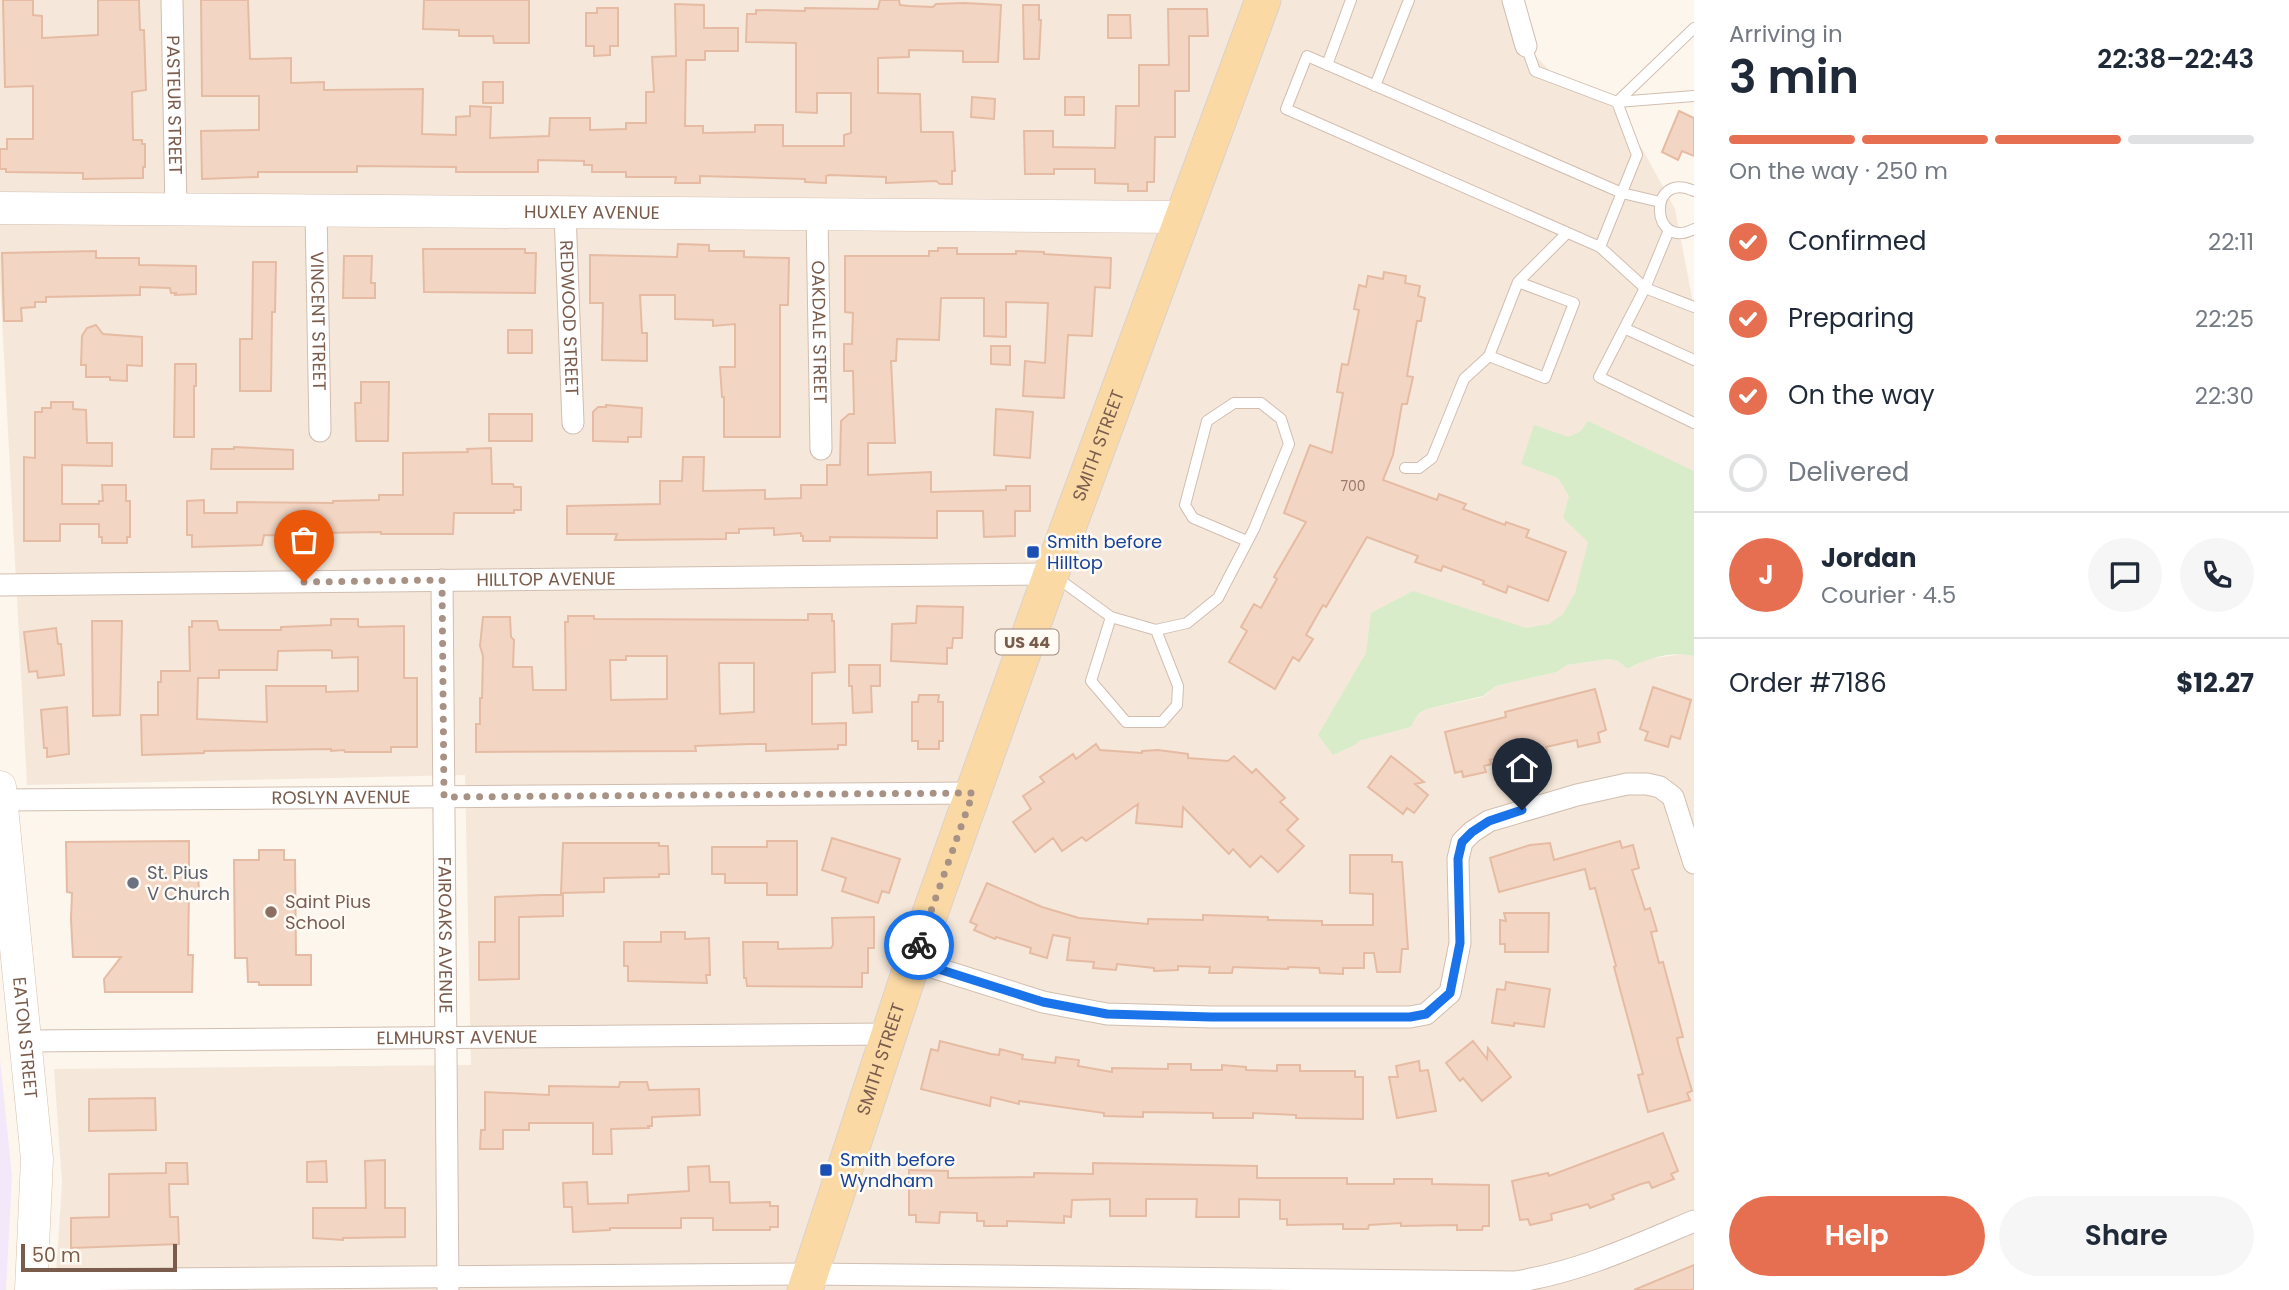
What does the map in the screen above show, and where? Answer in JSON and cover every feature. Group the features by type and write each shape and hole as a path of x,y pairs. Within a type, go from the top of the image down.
{"main road":[{"name":"SMITH STREET","path":"827,1282 888,1034 1051,574 1263,0"}],"street":[{"name":"PASTEUR STREET","path":"172,0 176,210"},
{"path":"1513,0 1525,46"},
{"name":"HUXLEY AVENUE","path":"0,208 1183,218"},
{"name":"VINCENT STREET","path":"316,211 320,431"},
{"name":"REDWOOD STREET","path":"565,213 573,424"},
{"name":"OAKDALE STREET","path":"817,215 821,449"},
{"name":"HILLTOP AVENUE","path":"0,585 1051,574"},
{"name":"FAIROAKS AVENUE","path":"442,580 448,1283"},
{"path":"913,961 1043,1002 1107,1014 1410,1017 1426,1014 1450,993 1460,943 1458,859 1462,842 1489,821 1577,795 1627,784 1647,784 1660,787 1673,797 1694,863"},
{"name":"ROSLYN AVENUE","path":"1,794 444,797 973,793"},
{"name":"EATON STREET","path":"1,794 37,1159 31,1285"},
{"name":"ELMHURST AVENUE","path":"27,1041 888,1034"},
{"path":"31,1285 827,1282 1517,1286 1591,1265 1694,1221"}],"lane":[{"path":"1327,65 1351,0"},
{"path":"1375,86 1409,0"},
{"path":"1617,102 1694,28"},
{"path":"1525,46 1535,71 1617,102 1694,96"},
{"path":"1660,202 1622,193 1307,56 1286,109 1600,247 1645,288 1694,307"},
{"path":"1600,247 1637,155 1617,102"},
{"path":"1694,191 1685,188 1670,190 1660,202 1660,218 1669,230 1683,233 1694,229"},
{"path":"1669,230 1626,329 1599,377 1694,423"},
{"path":"1405,468 1419,468 1432,458 1464,379 1489,356 1518,282 1567,233"},
{"path":"1489,356 1545,378 1574,303 1518,282"},
{"path":"1626,329 1694,360"},
{"path":"1051,574 1111,617 1156,630 1187,623 1218,598 1247,541 1289,444 1281,419 1261,404 1234,404 1207,421 1185,505 1193,518 1247,541"},
{"path":"1111,617 1091,681 1126,722 1162,722 1178,705 1178,686 1156,630"}],"shaded area":[{"path":"0,0 1504,0 1530,50 1566,88 1610,104 1643,150 1675,209 1694,308 1694,471 1669,460 1694,629 1327,721 1359,741 1411,727 1418,714 1427,709 1483,697 1496,686 1557,672 1567,665 1608,659 1618,661 1628,669 1648,659 1683,654 1694,656 1694,1290 55,1290 62,1183 54,1069 471,1065 465,775 27,785 0,282"},
{"path":"0,1059 12,1176 6,1290 0,1290"}],"green space":[{"path":"1588,421 1694,471 1694,656 1660,656 1628,669 1618,661 1608,659 1567,665 1557,672 1496,686 1483,696 1427,709 1418,714 1411,727 1359,741 1333,755 1318,735 1366,653 1371,613 1413,591 1526,628 1549,624 1563,614 1575,593 1588,542 1563,518 1569,496 1558,478 1521,464 1534,425 1569,437 1581,431"}],"building":[{"path":"3,0 33,0 33,15 42,16 42,38 98,35 98,0 139,0 140,30 144,30 146,90 132,92 133,140 142,140 142,144 145,144 143,178 83,179 83,173 6,172 6,169 0,169 0,149 7,149 7,139 33,139 33,86 5,87"},
{"path":"201,0 248,0 250,59 291,58 291,83 324,82 324,90 423,89 422,134 456,135 456,117 470,116 470,106 491,107 490,138 549,136 550,118 590,118 590,130 626,129 626,123 646,123 646,92 654,92 652,57 676,56 675,4 704,5 704,28 738,28 738,51 705,51 705,60 686,60 685,126 703,126 703,133 755,132 755,125 783,125 783,146 844,146 844,135 851,133 851,93 817,93 817,113 796,112 796,43 746,42 747,14 756,14 756,10 805,11 805,8 878,9 880,0 899,0 900,5 933,7 936,4 964,3 1001,5 998,62 963,62 963,51 909,50 909,57 878,58 878,93 920,94 921,132 953,132 955,171 952,171 952,184 940,184 936,181 886,183 886,177 829,175 826,176 826,183 805,182 805,179 700,176 700,183 675,183 676,177 626,177 626,172 592,172 592,165 584,165 584,161 538,160 538,172 456,172 456,167 357,166 357,172 258,172 258,177 202,179 201,131 259,130 259,96 202,96"},
{"path":"424,0 529,0 529,43 494,43 493,36 459,36 459,30 423,29"},
{"path":"1023,5 1039,5 1039,59 1024,59"},
{"path":"597,8 618,8 618,46 610,46 610,55 594,56 594,46 586,46 586,13 597,13"},
{"path":"1168,9 1207,9 1208,36 1189,36 1189,91 1175,91 1175,137 1155,137 1154,182 1147,182 1147,191 1128,191 1128,184 1095,183 1095,169 1054,169 1054,174 1025,174 1024,131 1053,131 1053,147 1115,148 1116,106 1139,106 1139,65 1169,65"},
{"path":"1108,15 1130,15 1131,38 1108,38"},
{"path":"483,82 503,82 503,103 483,103"},
{"path":"972,97 995,99 994,119 971,117"},
{"path":"1065,97 1084,97 1084,115 1065,115"},
{"path":"1679,111 1694,118 1694,156 1682,151 1678,160 1662,152"},
{"path":"678,244 709,245 709,251 744,251 744,257 789,258 788,305 780,305 780,437 724,437 724,397 720,367 735,367 735,324 713,326 713,320 675,319 675,295 640,295 642,333 647,333 647,361 602,360 603,303 590,303 590,255 677,257"},
{"path":"938,248 957,248 957,254 1016,254 1016,251 1111,258 1110,288 1095,287 1092,336 1068,335 1064,398 1023,396 1025,361 1045,363 1048,303 1006,302 1006,337 984,336 984,298 941,298 939,340 897,339 896,361 891,361 895,443 868,443 868,475 931,472 931,492 1006,490 1006,486 1030,486 1030,511 1015,511 1015,536 984,537 983,511 937,511 937,538 830,537 830,541 803,541 801,533 774,535 774,528 739,529 739,533 726,533 726,539 615,540 617,534 567,534 567,506 660,504 660,481 682,481 683,457 704,457 703,491 765,490 765,499 801,498 801,485 827,485 827,465 840,465 841,421 849,414 854,414 853,371 844,371 844,344 852,344 853,313 845,312 845,256 929,256 929,251 938,251"},
{"path":"423,249 525,249 525,253 536,253 535,293 424,292"},
{"path":"96,251 96,258 139,258 139,265 196,266 196,294 175,295 170,288 140,287 140,295 46,297 46,302 35,302 35,307 21,308 22,321 4,321 2,253"},
{"path":"344,256 372,256 371,283 375,283 375,298 343,298"},
{"path":"253,262 276,262 271,391 240,391 240,339 252,339"},
{"path":"1384,272 1406,276 1405,283 1420,286 1418,296 1425,298 1421,321 1417,321 1407,376 1413,377 1407,404 1402,404 1393,455 1383,480 1437,500 1439,494 1466,504 1463,509 1505,525 1506,522 1529,530 1526,537 1566,552 1548,601 1508,586 1506,593 1483,584 1484,581 1443,566 1441,571 1415,562 1418,556 1367,537 1326,607 1323,605 1306,635 1313,639 1299,661 1293,657 1275,689 1229,662 1247,631 1241,627 1254,604 1261,608 1277,579 1274,577 1306,522 1284,513 1310,445 1332,453 1343,393 1337,392 1342,364 1348,365 1359,310 1354,309 1359,285 1366,287 1368,276 1383,279"},
{"path":"96,325 103,334 142,337 142,366 127,365 127,381 110,380 110,377 86,377 86,365 81,365 82,336 87,328"},
{"path":"508,330 532,330 532,353 508,353"},
{"path":"991,346 1010,346 1010,365 991,364"},
{"path":"175,364 196,364 194,437 174,437"},
{"path":"361,382 389,382 388,441 356,441 355,403 361,403"},
{"path":"51,402 73,402 73,409 86,410 87,443 112,443 112,466 62,465 62,504 99,504 99,501 103,501 102,485 126,485 126,501 130,501 130,537 127,537 127,543 102,543 99,524 60,524 60,541 24,541 24,457 35,458 35,412 42,412 42,408 51,408"},
{"path":"606,405 642,408 641,437 628,437 628,442 593,441 593,412"},
{"path":"996,409 1033,412 1030,458 994,455"},
{"path":"489,414 532,414 532,441 489,441"},
{"path":"234,447 293,450 293,469 211,469 212,449"},
{"path":"491,448 492,484 513,484 514,487 521,487 521,510 514,510 514,513 454,513 453,534 381,532 318,533 318,537 264,535 262,545 192,547 192,535 187,535 187,501 204,500 204,513 237,513 237,502 333,503 379,500 379,495 403,495 403,453 468,452 467,449"},
{"path":"917,606 963,607 962,638 953,638 952,648 947,648 947,664 891,661 892,624 916,623"},
{"path":"808,614 832,614 834,621 835,672 812,673 812,724 846,723 846,745 838,745 838,749 766,751 766,744 750,744 695,746 696,751 476,752 476,724 480,724 482,698 483,656 480,646 483,617 510,617 511,637 514,640 513,667 532,667 533,690 566,690 565,622 568,622 568,616 594,616 594,619 808,620","holes":["626,656 667,656 667,699 611,700 610,660 626,660","719,663 754,663 754,712 720,714"]},
{"path":"331,619 358,619 360,627 404,626 404,678 417,678 417,747 391,747 391,752 345,752 331,749 142,755 141,715 158,715 158,682 161,682 161,671 190,671 189,627 192,627 192,621 217,621 219,630 281,630 281,627 331,625","holes":["278,651 332,651 332,658 358,657 358,691 326,692 326,686 266,686 267,722 197,719 198,678 219,678 219,670 277,670"]},
{"path":"92,621 122,621 120,715 93,716"},
{"path":"56,628 58,644 61,644 64,675 38,678 37,671 29,672 24,632"},
{"path":"849,665 880,665 880,686 871,686 872,712 853,713"},
{"path":"1653,687 1691,700 1680,739 1671,736 1668,747 1645,740 1648,732 1640,729"},
{"path":"1595,689 1606,730 1598,733 1600,742 1578,747 1577,740 1546,747 1547,751 1524,757 1522,751 1490,760 1492,764 1484,766 1486,772 1463,777 1462,771 1455,773 1445,732 1506,717 1505,712"},
{"path":"919,695 939,695 938,702 943,702 943,741 939,741 939,749 918,749 918,741 912,741 912,702 918,702"},
{"path":"67,707 69,754 47,757 41,710"},
{"path":"1096,744 1100,750 1142,753 1158,750 1188,754 1188,758 1228,761 1234,756 1252,773 1256,769 1285,798 1280,802 1298,819 1287,830 1304,846 1278,872 1261,856 1250,867 1233,849 1229,854 1183,807 1182,827 1136,823 1138,804 1086,841 1082,837 1062,851 1053,838 1035,852 1013,822 1031,809 1023,796 1044,782 1040,777 1073,754 1076,759"},
{"path":"1391,756 1424,782 1415,784 1428,795 1414,813 1407,808 1403,814 1368,787"},
{"path":"832,838 900,859 889,893 882,891 878,903 842,891 846,878 822,870"},
{"name":"St. Pius V Church","path":"189,841 189,875 198,874 199,891 189,892 188,955 193,955 192,992 105,992 104,979 121,957 73,957 72,893 67,892 66,842"},
{"path":"767,841 797,841 797,895 767,895 767,883 725,883 725,874 712,874 712,847 767,847"},
{"path":"1620,841 1622,848 1633,845 1639,868 1632,870 1645,910 1650,908 1657,931 1651,932 1659,963 1663,962 1683,1037 1677,1038 1692,1091 1687,1093 1690,1100 1648,1112 1638,1075 1643,1074 1614,967 1616,966 1595,888 1590,889 1585,869 1499,892 1490,858 1530,845 1550,843 1554,860"},
{"path":"563,843 659,843 659,846 668,846 669,874 659,874 659,877 604,878 604,892 561,893"},
{"path":"259,850 284,850 284,860 295,860 296,955 311,955 311,985 259,985 259,982 248,982 247,958 235,958 234,860 259,860"},
{"path":"1350,855 1392,855 1392,862 1402,862 1408,949 1402,949 1400,972 1377,972 1374,953 1364,953 1364,968 1343,968 1343,974 1320,973 1319,968 1288,967 1233,967 1232,973 1209,973 1210,967 1178,966 1178,970 1154,971 1154,968 1117,964 1116,970 1093,968 1094,962 1067,960 1070,938 1053,935 1047,958 1030,953 1031,948 996,937 995,939 974,930 977,925 970,922 987,883 1042,907 1079,918 1148,924 1148,919 1203,920 1203,915 1322,921 1322,925 1373,925 1373,894 1350,893"},
{"path":"563,895 563,916 519,917 519,979 479,980 479,942 495,942 495,897"},
{"path":"1504,913 1549,913 1548,952 1505,952 1505,944 1500,944 1500,920 1506,921"},
{"path":"874,917 874,948 868,948 868,973 862,973 862,987 747,986 744,978 743,942 778,942 778,949 831,948 832,918"},
{"path":"661,932 685,932 685,939 709,938 710,975 706,975 707,983 628,981 628,966 624,966 624,942 661,942"},
{"path":"1506,982 1550,989 1544,1027 1492,1023 1497,989 1505,990"},
{"path":"940,1041 991,1054 999,1055 1000,1049 1023,1055 1022,1059 1055,1063 1056,1057 1079,1060 1078,1066 1112,1072 1112,1068 1168,1069 1168,1064 1191,1064 1191,1070 1222,1070 1222,1065 1246,1067 1246,1070 1277,1071 1277,1065 1300,1065 1300,1071 1355,1071 1355,1077 1363,1077 1363,1119 1296,1118 1296,1115 1253,1113 1253,1118 1213,1118 1213,1113 1143,1112 1143,1117 1104,1116 1104,1113 1019,1101 1019,1104 991,1097 990,1106 921,1089 931,1049 938,1051"},
{"path":"1473,1041 1487,1059 1488,1048 1511,1077 1482,1101 1463,1078 1460,1081 1446,1063"},
{"path":"1419,1061 1420,1071 1428,1070 1436,1111 1397,1118 1389,1077 1398,1077 1396,1066"},
{"path":"620,1082 647,1082 649,1090 699,1089 700,1115 652,1117 652,1126 648,1126 649,1128 611,1129 612,1154 593,1154 593,1123 529,1123 529,1130 503,1130 503,1149 480,1149 481,1130 485,1130 485,1092 549,1095 549,1086 619,1087"},
{"path":"155,1098 156,1130 89,1131 89,1099"},
{"path":"1663,1133 1678,1171 1671,1174 1674,1179 1652,1188 1649,1182 1641,1184 1612,1195 1614,1199 1590,1208 1588,1204 1551,1214 1552,1220 1530,1225 1528,1219 1520,1220 1512,1181 1548,1173 1549,1176"},
{"path":"385,1160 385,1208 405,1208 405,1237 343,1240 313,1238 313,1208 366,1208 365,1161"},
{"path":"326,1161 327,1182 307,1182 307,1162"},
{"path":"166,1163 187,1163 188,1184 169,1184 170,1217 178,1217 179,1244 71,1248 71,1218 109,1217 109,1174 166,1173"},
{"path":"1093,1163 1257,1166 1257,1178 1347,1178 1347,1184 1394,1184 1394,1179 1432,1179 1432,1184 1489,1185 1489,1226 1483,1226 1482,1230 1457,1230 1457,1225 1401,1226 1401,1223 1369,1225 1368,1229 1343,1229 1343,1224 1287,1225 1287,1219 1280,1219 1280,1200 1239,1199 1239,1217 1196,1217 1197,1199 1146,1199 1146,1216 1110,1216 1110,1199 1072,1200 1071,1217 1064,1216 1064,1223 1007,1221 1007,1226 984,1226 984,1221 977,1221 977,1213 940,1212 939,1223 916,1222 916,1215 909,1215 909,1170 948,1171 948,1178 1034,1177 1034,1173 1093,1174"},
{"path":"709,1166 710,1182 729,1182 730,1203 770,1202 770,1206 778,1206 778,1227 770,1227 770,1230 713,1230 713,1218 681,1218 681,1228 610,1228 573,1232 572,1207 564,1207 563,1183 587,1182 588,1204 628,1203 628,1195 689,1191 688,1167"},
{"path":"1694,1265 1694,1290 1634,1290"}],"way so far":[{"path":"304,582 442,580 444,797 973,793 919,945"}],"place":[{"name":"Smith before Hilltop","path":"1033,552"},
{"name":"St. Pius V Church","path":"133,883"},
{"name":"Saint Pius School","path":"271,912"},
{"name":"Smith before Wyndham","path":"826,1170"}],"route":[{"path":"919,945 913,961 1043,1002 1107,1014 1211,1017 1410,1017 1426,1014 1450,993 1455,974 1460,943 1458,859 1462,842 1489,821 1522,810"}]}
